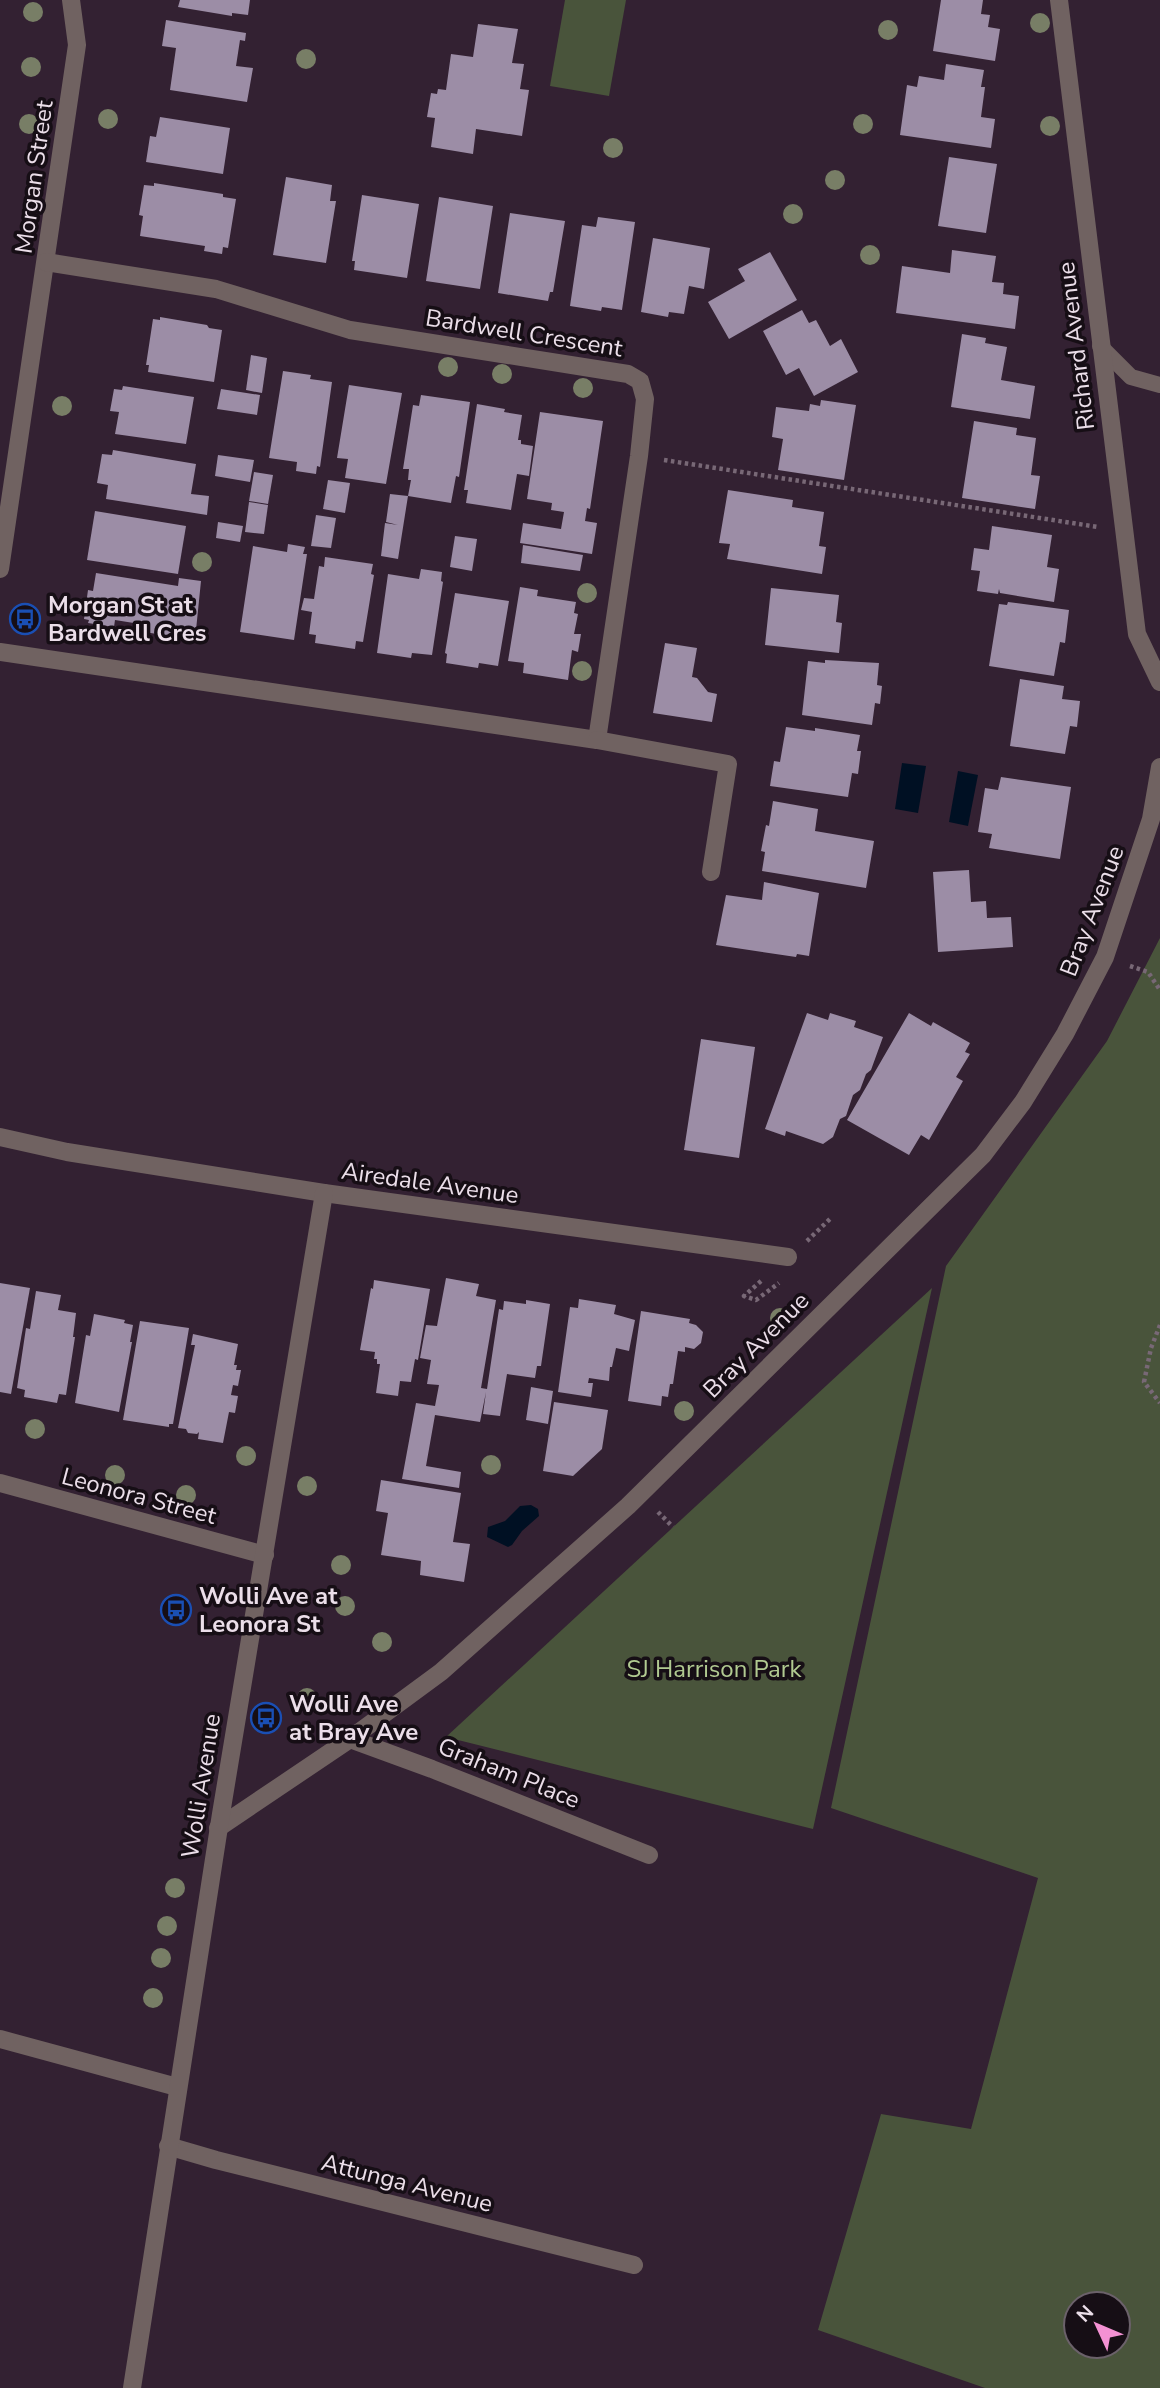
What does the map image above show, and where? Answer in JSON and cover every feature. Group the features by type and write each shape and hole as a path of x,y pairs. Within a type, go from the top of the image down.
{"street":[{"name":"Morgan Street","path":"0,569 77,45 71,0"},
{"name":"Richard Avenue","path":"1059,0 1137,634 1160,682"},
{"name":"Bardwell Crescent","path":"46,262 216,289 350,330 628,374 640,381 645,399 639,456 597,740"},
{"path":"0,652 597,740 727,764 711,872"},
{"name":"Bray Avenue","path":"218,1828 350,1740 441,1672 628,1506 983,1155 1030,1091 1065,1034 1105,957 1151,819 1160,767"},
{"name":"Airedale Avenue","path":"0,1137 67,1152 788,1266"},
{"name":"Wolli Avenue","path":"132,2388 218,1828 324,1193"},
{"name":"Leonora Street","path":"0,1483 265,1555"},
{"name":"Graham Place","path":"350,1740 432,1769 649,1855"},
{"path":"0,2039 177,2087"},
{"name":"Attunga Avenue","path":"168,2146 229,2164 634,2265"}],"lane":[{"path":"1100,346 1131,377 1160,385"}],"path":[{"path":"639,456 1124,531"},
{"path":"1124,964 1148,972 1160,990"},
{"path":"815,1233 830,1219"},
{"path":"764,1279 744,1296 755,1300 788,1266"},
{"path":"1160,1325 1151,1348 1144,1382 1160,1403"},
{"path":"657,1511 673,1527"}],"green space":[{"path":"565,0 626,0 609,96 550,86"},
{"path":"1160,938 1160,2388 985,2388 818,2330 881,2114 971,2129 1038,1878 831,1808 946,1266 1107,1041"},
{"name":"SJ Harrison Park","path":"932,1288 813,1829 446,1737"}],"water":[{"path":"902,763 926,766 918,813 895,809"},
{"path":"958,771 978,775 968,826 949,822"},
{"path":"531,1505 538,1509 539,1516 522,1531 512,1545 508,1547 487,1537 488,1527 505,1521 520,1506"}],"building":[{"path":"180,0 250,0 248,15 232,13 232,16 178,7"},
{"path":"941,0 983,0 981,14 990,15 988,27 1000,29 995,61 933,51"},
{"path":"166,20 246,33 245,41 240,40 236,66 253,68 247,102 170,90 176,48 162,46"},
{"path":"478,24 518,29 512,63 524,64 520,89 529,90 522,136 476,129 473,154 431,147 435,118 427,117 431,93 437,94 438,89 446,90 451,54 473,57"},
{"path":"946,64 984,70 981,117 995,119 991,148 900,135 907,85 917,87 919,76 944,80"},
{"path":"160,117 230,128 223,174 146,162 150,136 156,137"},
{"path":"949,157 997,164 986,233 938,226"},
{"path":"286,177 332,185 330,201 336,201 326,263 273,255"},
{"path":"154,183 223,194 223,197 236,199 228,248 223,247 222,254 204,251 205,246 140,236 143,216 139,215 144,185 154,186"},
{"path":"362,195 419,204 407,278 354,270 355,261 352,261"},
{"path":"439,197 493,206 480,289 426,281"},
{"path":"510,213 565,221 553,292 550,292 548,301 498,293"},
{"path":"598,217 635,222 622,310 602,307 601,311 570,306 582,225 596,227"},
{"path":"653,238 710,248 704,289 689,286 684,314 669,312 668,317 641,312"},
{"path":"952,250 996,256 992,282 1004,283 1003,294 1019,296 1015,329 896,313 902,266 950,273"},
{"path":"770,252 797,300 729,339 708,302 745,281 738,269"},
{"path":"802,310 809,323 816,320 830,346 841,339 858,372 814,396 799,368 786,375 763,331"},
{"path":"160,317 222,330 214,382 148,372 149,365 146,365 153,319 160,320"},
{"path":"962,334 986,338 985,343 1007,347 1001,380 1035,386 1030,419 951,407"},
{"path":"251,355 267,358 262,393 246,390"},
{"path":"283,371 311,375 310,379 332,382 320,467 317,466 316,474 296,471 297,462 269,458"},
{"path":"349,385 402,393 386,484 345,478 348,459 337,458"},
{"path":"123,386 194,397 186,444 115,434 119,412 110,411 114,389 122,390"},
{"path":"221,389 260,395 257,415 217,409"},
{"path":"421,395 470,402 459,477 456,476 451,503 408,496 411,480 408,480 409,469 403,469 413,405 419,406"},
{"path":"821,400 856,405 844,480 778,470 783,439 772,437 776,407 809,411 810,404 820,406"},
{"path":"477,404 522,415 518,440 521,440 521,444 533,446 529,476 517,474 511,510 466,503 468,490 464,490"},
{"path":"540,412 603,421 590,509 587,508 585,521 597,523 592,554 520,543 523,523 561,529 564,512 551,510 552,503 527,499"},
{"path":"974,421 1017,428 1016,435 1036,438 1031,475 1040,476 1035,509 962,498"},
{"path":"113,450 196,464 191,494 209,496 207,515 106,499 108,485 97,483 102,454 112,455"},
{"path":"218,455 254,460 250,482 215,476"},
{"path":"254,472 273,475 268,504 249,501"},
{"path":"328,480 350,483 345,513 323,509"},
{"path":"728,490 793,500 792,507 824,512 819,546 826,547 822,574 727,559 730,544 719,543"},
{"path":"390,494 408,496 398,559 381,556 385,523 398,525 386,522"},
{"path":"249,502 268,505 264,534 245,532"},
{"path":"95,511 186,526 178,574 87,560"},
{"path":"316,515 336,518 331,548 311,546"},
{"path":"218,522 243,526 240,542 216,538"},
{"path":"992,526 1052,535 1047,567 1059,569 1054,602 1000,593 999,589 998,594 977,591 980,571 971,570 974,548 989,550"},
{"path":"455,536 477,539 472,571 450,567"},
{"path":"288,544 305,547 303,554 307,554 294,640 240,632 253,546 287,552"},
{"path":"523,545 583,555 580,571 521,563"},
{"path":"325,557 373,564 371,574 374,575 363,642 356,641 355,649 315,643 316,635 309,634 312,612 301,610 304,598 314,599 319,566 324,567"},
{"path":"421,569 442,572 443,582 432,655 412,653 411,658 377,653 388,574 419,579"},
{"path":"96,573 178,586 179,578 201,581 195,640 138,631 140,624 115,620 114,627 88,623 89,620 84,619 88,590 93,591"},
{"path":"520,587 538,590 537,596 576,602 574,613 578,614 574,634 581,634 578,652 572,650 568,680 523,673 524,663 508,661"},
{"path":"771,588 839,595 836,622 842,623 839,653 765,645"},
{"path":"455,593 509,601 498,666 479,663 478,668 446,663 445,653"},
{"path":"1008,602 1069,610 1065,643 1060,642 1054,676 989,666 999,604 1007,605"},
{"path":"665,643 697,648 692,677 697,678 708,692 717,694 712,722 653,713"},
{"path":"825,660 879,663 877,685 882,686 880,704 875,703 872,725 802,715 808,661 825,663"},
{"path":"1020,679 1064,686 1062,699 1080,701 1077,727 1070,726 1065,754 1010,746"},
{"path":"786,727 815,731 815,728 860,735 857,751 861,751 858,774 852,773 848,797 770,786 774,761 780,762"},
{"path":"1001,777 1071,787 1060,859 989,848 992,834 978,832 985,788 998,790"},
{"path":"773,801 818,809 815,831 874,841 866,888 762,871 765,852 761,851"},
{"path":"969,870 971,902 986,901 987,918 1011,917 1013,947 938,952 933,872"},
{"path":"764,882 819,893 809,956 797,954 796,957 716,945 726,895 762,900"},
{"path":"807,1013 828,1020 830,1013 856,1021 854,1027 883,1037 871,1070 866,1074 860,1090 853,1095 846,1116 840,1119 833,1137 823,1144 786,1131 785,1136 765,1129"},
{"path":"909,1013 931,1026 933,1022 970,1043 965,1052 970,1054 956,1077 963,1081 929,1140 921,1135 909,1155 847,1120"},
{"path":"701,1039 755,1047 739,1158 684,1150"},
{"path":"446,1278 479,1284 476,1296 496,1300 481,1388 487,1389 499,1309 503,1310 504,1301 526,1304 526,1300 550,1304 541,1366 537,1366 535,1378 507,1374 500,1416 483,1414 486,1392 480,1422 435,1415 426,1466 461,1472 459,1488 402,1479 416,1403 435,1406 439,1385 427,1384 431,1360 420,1358 426,1325 437,1326"},
{"path":"374,1280 430,1289 418,1360 415,1359 411,1382 400,1381 398,1396 376,1393 380,1364 374,1359 375,1352 360,1350"},
{"path":"0,1283 30,1288 11,1394 0,1392"},
{"path":"36,1291 61,1295 58,1310 76,1313 66,1395 59,1394 57,1403 24,1397 25,1390 17,1388 26,1328 30,1329"},
{"path":"579,1299 616,1305 614,1314 635,1320 629,1351 616,1348 609,1381 589,1378 588,1383 593,1383 591,1397 558,1392 570,1307 578,1308"},
{"path":"641,1311 690,1319 689,1323 696,1325 703,1332 701,1343 694,1349 685,1347 685,1352 678,1351 673,1384 670,1384 668,1397 662,1396 661,1406 628,1401"},
{"path":"94,1314 125,1320 124,1323 133,1325 119,1412 75,1403 86,1335 90,1336"},
{"path":"140,1321 189,1328 173,1424 169,1424 169,1427 123,1420"},
{"path":"193,1334 238,1344 234,1365 237,1365 236,1370 241,1370 238,1386 233,1385 231,1395 238,1396 235,1413 229,1412 223,1443 198,1439 199,1432 188,1433 186,1429 178,1428 195,1345 191,1345"},
{"path":"531,1387 553,1391 548,1424 526,1420"},
{"path":"554,1402 608,1410 602,1449 573,1476 543,1471"},
{"path":"381,1480 461,1493 453,1542 470,1544 464,1582 420,1575 421,1561 381,1555 388,1513 376,1511"}],"place":[{"name":"Morgan St at Bardwell Cres","path":"25,619"},
{"name":"Wolli Ave at Leonora St","path":"176,1610"},
{"name":"Wolli Ave at Bray Ave","path":"266,1718"}]}
